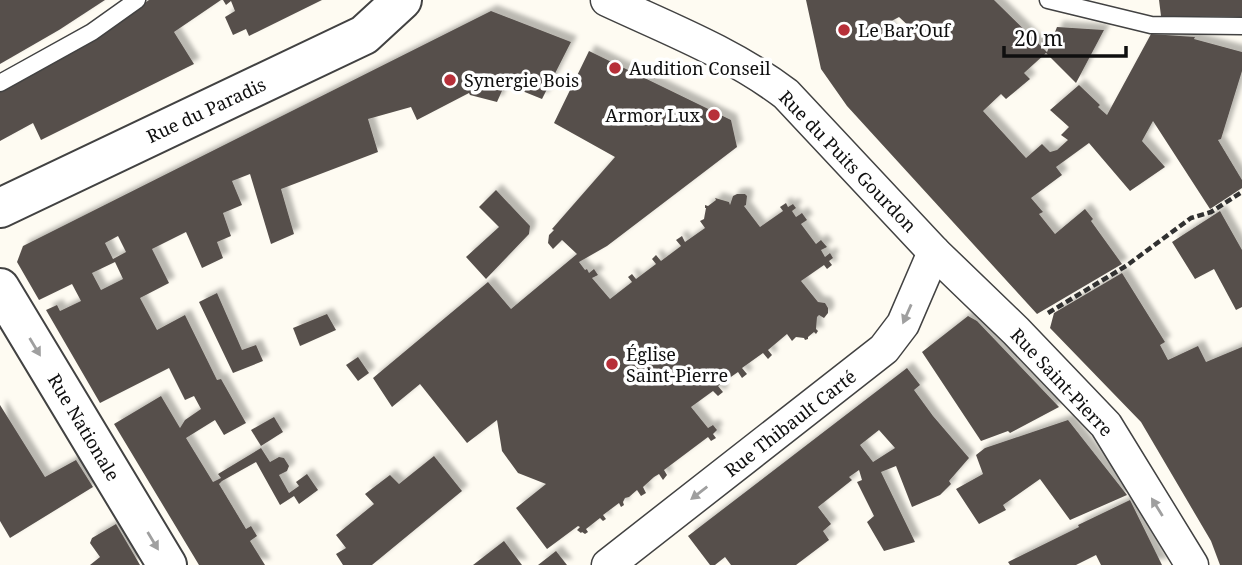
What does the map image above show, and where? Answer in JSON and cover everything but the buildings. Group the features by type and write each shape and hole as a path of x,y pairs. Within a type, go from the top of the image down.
{"street":[{"name":"Rue du Paradis","path":"0,208 364,35 402,0"},
{"name":"Rue du Puits Gourdon","path":"607,0 721,53 786,94 934,252"},
{"name":"Rue Saint-Pierre","path":"934,252 1016,331 1106,425 1192,565"},
{"name":"Rue Thibault Carté","path":"608,565 884,349 903,324 934,252"},
{"name":"Rue Nationale","path":"0,288 167,565"}],"lane":[{"path":"0,83 92,32 137,0"},
{"path":"1048,0 1151,25 1242,26"}],"path":[{"path":"1016,331 1126,266 1191,218 1212,212 1242,192"}],"place":[{"name":"Le Bar’Ouf","path":"844,30"},
{"name":"Audition Conseil","path":"615,68"},
{"name":"Synergie Bois","path":"450,80"},
{"name":"Armor Lux","path":"714,115"},
{"name":"Église Saint-Pierre","path":"612,364"}]}
